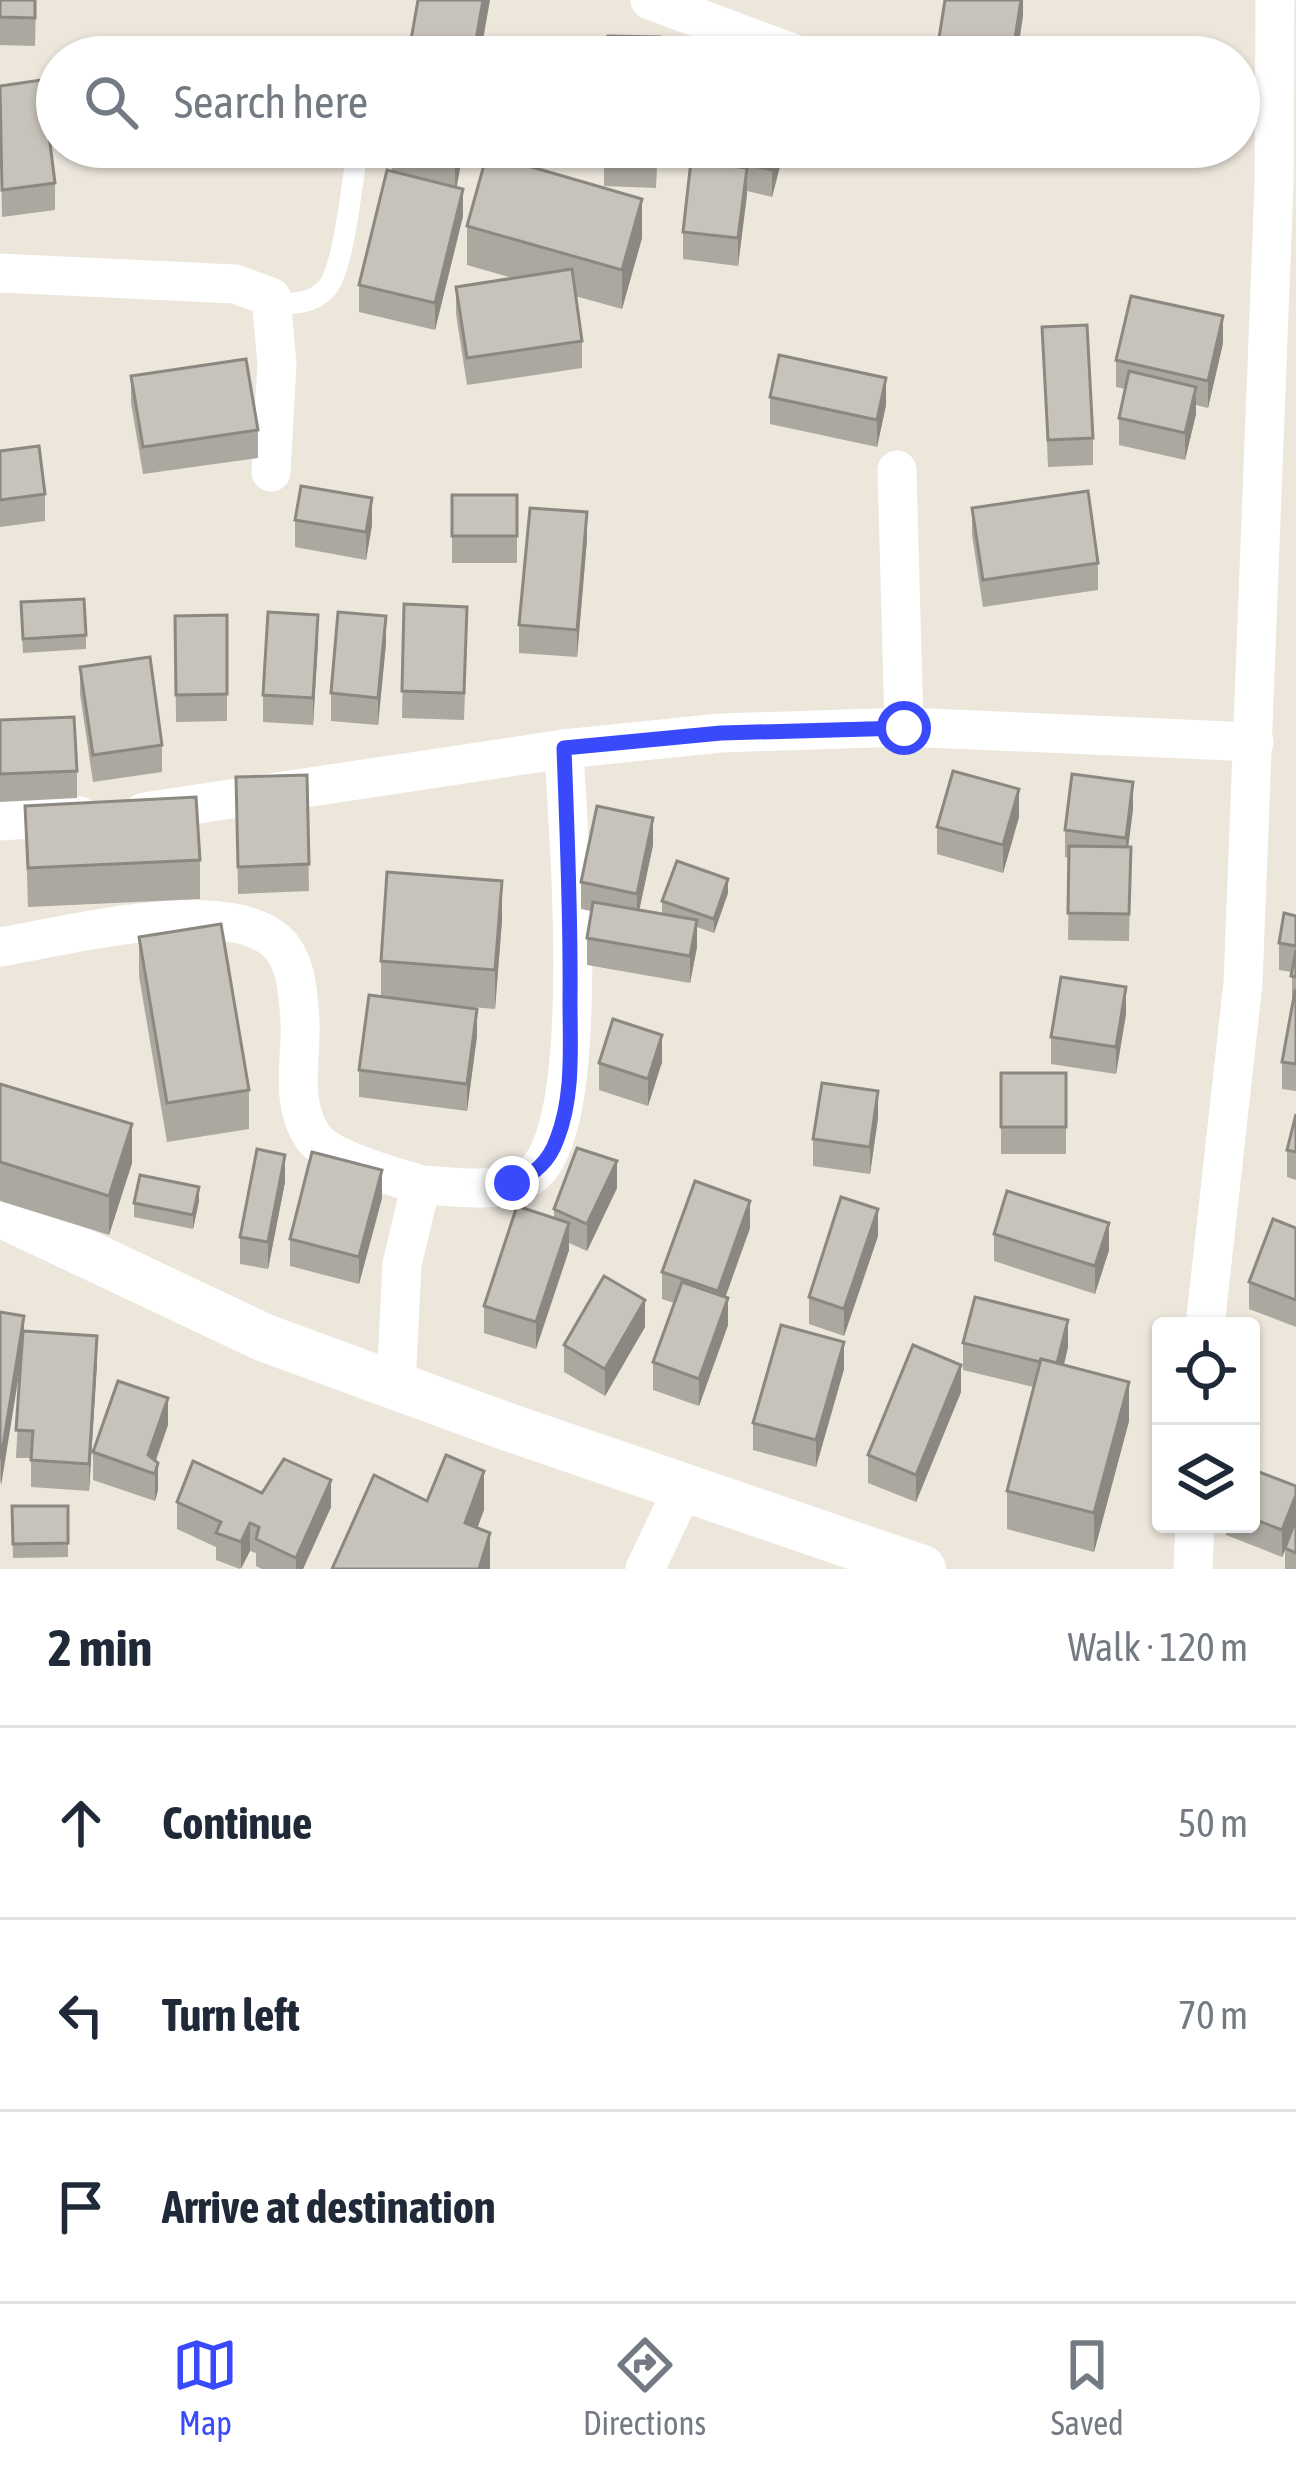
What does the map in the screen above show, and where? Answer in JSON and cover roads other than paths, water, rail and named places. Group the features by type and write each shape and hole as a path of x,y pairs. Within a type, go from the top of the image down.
{"street":[{"path":"650,0 746,36"},
{"path":"1206,1317 1243,983 1274,184 1274,0"},
{"path":"0,273 235,284 265,293 274,303 277,364 271,472"},
{"path":"897,470 904,728"},
{"path":"0,821 161,811 564,748 721,733 904,728 1254,742"},
{"path":"0,947 190,917 246,923 279,944 296,975 298,1081 304,1118 315,1140 350,1160 421,1186 512,1183 531,1176 558,1138 570,1058 572,928 564,748"},
{"path":"396,1385 402,1264 421,1186"},
{"path":"0,1213 265,1338 893,1564"},
{"path":"645,1569 684,1487"},
{"path":"1193,1569 1195,1533"}],"lane":[{"path":"274,303 310,300 329,286 354,168"}]}
